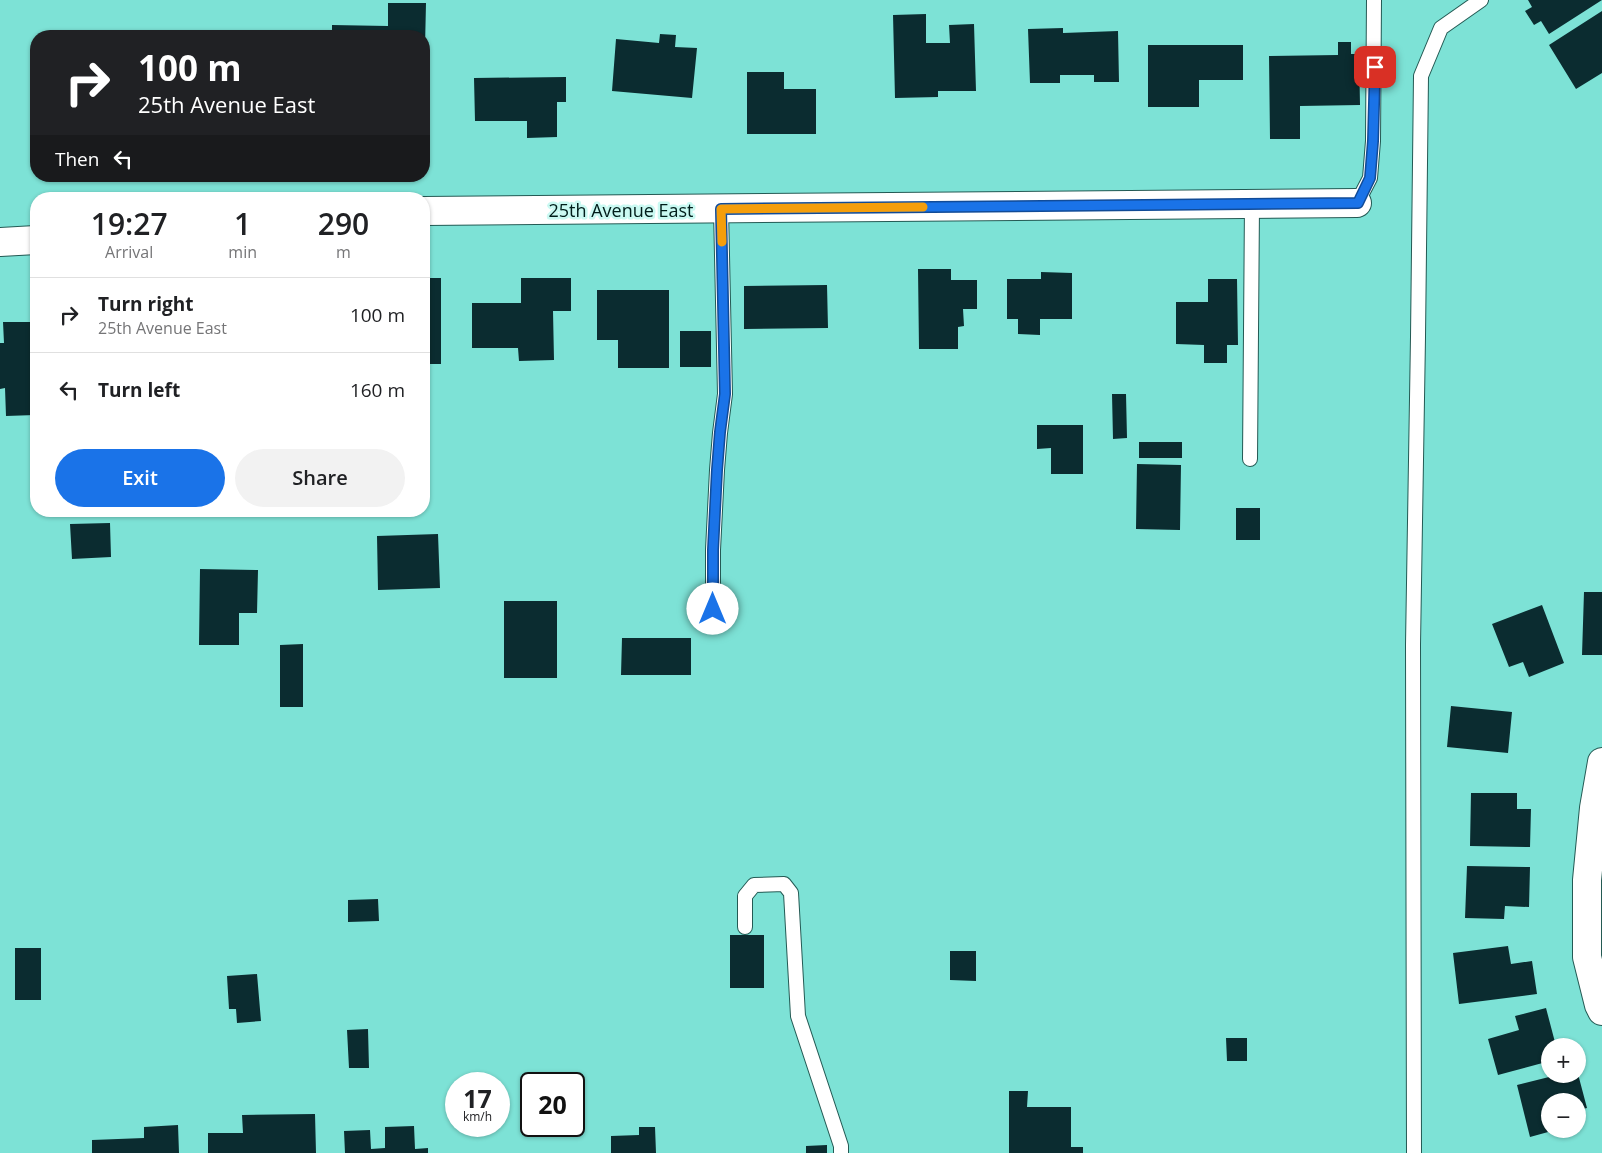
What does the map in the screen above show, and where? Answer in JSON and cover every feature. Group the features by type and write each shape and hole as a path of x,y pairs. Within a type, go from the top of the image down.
{"street":[{"name":"25th Avenue East","path":"430,211 1358,203"},
{"path":"0,242 30,240"},
{"path":"1602,762 1594,808 1587,880 1586,957 1598,1005 1602,1011"}],"lane":[{"path":"1358,203 1370,178 1373,141 1374,0"},
{"path":"1414,1153 1413,645 1421,76 1441,28 1481,0"},
{"path":"1250,459 1252,204"},
{"path":"713,609 713,550 717,470 725,394 721,209"},
{"path":"745,927 745,896 754,885 784,884 791,893 798,1016 840,1146 840,1153"}],"building":[{"path":"1528,0 1602,0 1549,34 1541,21 1534,25 1525,11 1532,7"},
{"path":"388,3 426,3 425,30 332,30 332,25 388,26"},
{"path":"1602,11 1602,73 1576,89 1549,45"},
{"path":"926,14 926,43 950,43 949,25 974,24 976,91 938,91 938,97 895,98 893,15"},
{"path":"1063,28 1063,33 1118,31 1119,82 1094,82 1094,75 1060,75 1060,83 1030,83 1028,29"},
{"path":"660,34 676,35 675,47 697,48 692,98 612,91 616,39 659,43"},
{"path":"1338,42 1351,42 1351,54 1359,54 1360,105 1300,106 1300,139 1270,139 1269,56 1338,55"},
{"path":"1148,45 1243,45 1243,80 1199,80 1199,107 1148,107"},
{"path":"747,72 784,72 784,89 816,89 816,134 747,134"},
{"path":"566,77 566,102 557,102 557,137 527,138 527,121 475,121 474,78"},
{"path":"918,269 951,269 951,280 977,280 977,309 963,309 964,326 958,327 958,349 919,349"},
{"path":"1041,272 1072,273 1072,319 1040,319 1040,335 1018,334 1018,319 1007,319 1007,279 1041,279"},
{"path":"430,278 441,278 441,364 430,364"},
{"path":"521,278 571,278 571,311 553,311 554,360 519,361 518,348 472,348 472,303 521,303"},
{"path":"1208,279 1237,279 1238,345 1227,345 1227,363 1204,363 1204,345 1176,344 1176,302 1208,302"},
{"path":"827,285 828,328 744,329 744,286"},
{"path":"597,290 669,290 669,368 618,368 618,340 597,340"},
{"path":"3,322 30,322 30,415 6,416 5,388 0,389 0,343 4,343"},
{"path":"680,331 711,331 711,367 680,367"},
{"path":"1112,394 1126,394 1127,438 1113,439"},
{"path":"1037,425 1083,425 1083,474 1051,474 1051,448 1037,449"},
{"path":"1139,442 1182,442 1182,458 1139,458"},
{"path":"1137,464 1181,465 1180,530 1136,529"},
{"path":"1236,508 1260,508 1260,540 1236,540"},
{"path":"110,523 111,557 72,559 70,524"},
{"path":"438,534 440,588 378,590 377,536"},
{"path":"200,569 258,570 257,613 239,613 239,645 199,645"},
{"path":"1584,592 1602,592 1602,655 1582,655"},
{"path":"504,601 557,601 557,678 504,678"},
{"path":"1542,605 1564,663 1529,677 1523,662 1509,667 1492,624"},
{"path":"622,638 691,638 691,675 621,675"},
{"path":"303,644 303,707 280,707 280,645"},
{"path":"1451,706 1512,712 1508,753 1447,747"},
{"path":"1471,793 1517,793 1517,809 1531,809 1530,847 1470,846"},
{"path":"1467,866 1530,867 1529,907 1505,906 1504,919 1465,918"},
{"path":"378,899 379,921 348,922 348,900"},
{"path":"730,935 764,935 764,988 730,988"},
{"path":"1508,946 1511,964 1532,961 1537,994 1459,1004 1453,953"},
{"path":"15,948 41,948 41,1000 15,1000"},
{"path":"950,951 976,951 976,981 950,980"},
{"path":"257,974 261,1021 237,1023 236,1009 229,1009 227,976"},
{"path":"1546,1008 1554,1038 1541,1038 1541,1063 1498,1075 1488,1039 1519,1030 1515,1016"},
{"path":"368,1029 369,1068 349,1068 347,1030"},
{"path":"1226,1038 1247,1038 1247,1061 1227,1061"},
{"path":"1541,1079 1541,1083 1580,1083 1583,1093 1541,1093 1541,1134 1530,1137 1517,1085"},
{"path":"1009,1091 1028,1091 1027,1107 1071,1107 1071,1147 1083,1147 1083,1153 1009,1153"},
{"path":"315,1114 316,1153 208,1153 208,1133 243,1133 242,1115"},
{"path":"178,1125 179,1153 92,1153 92,1140 144,1138 144,1127"},
{"path":"414,1126 415,1149 428,1148 428,1153 345,1153 344,1131 370,1130 371,1149 385,1148 385,1127"},
{"path":"639,1127 655,1127 656,1153 611,1153 611,1136 639,1135"},
{"path":"827,1145 827,1153 806,1153 806,1146"}],"slow traffic":[{"path":"722,242 721,209 923,207"}],"route":[{"path":"713,609 713,550 717,470 725,394 721,209 1358,203 1370,178 1375,67"}]}
